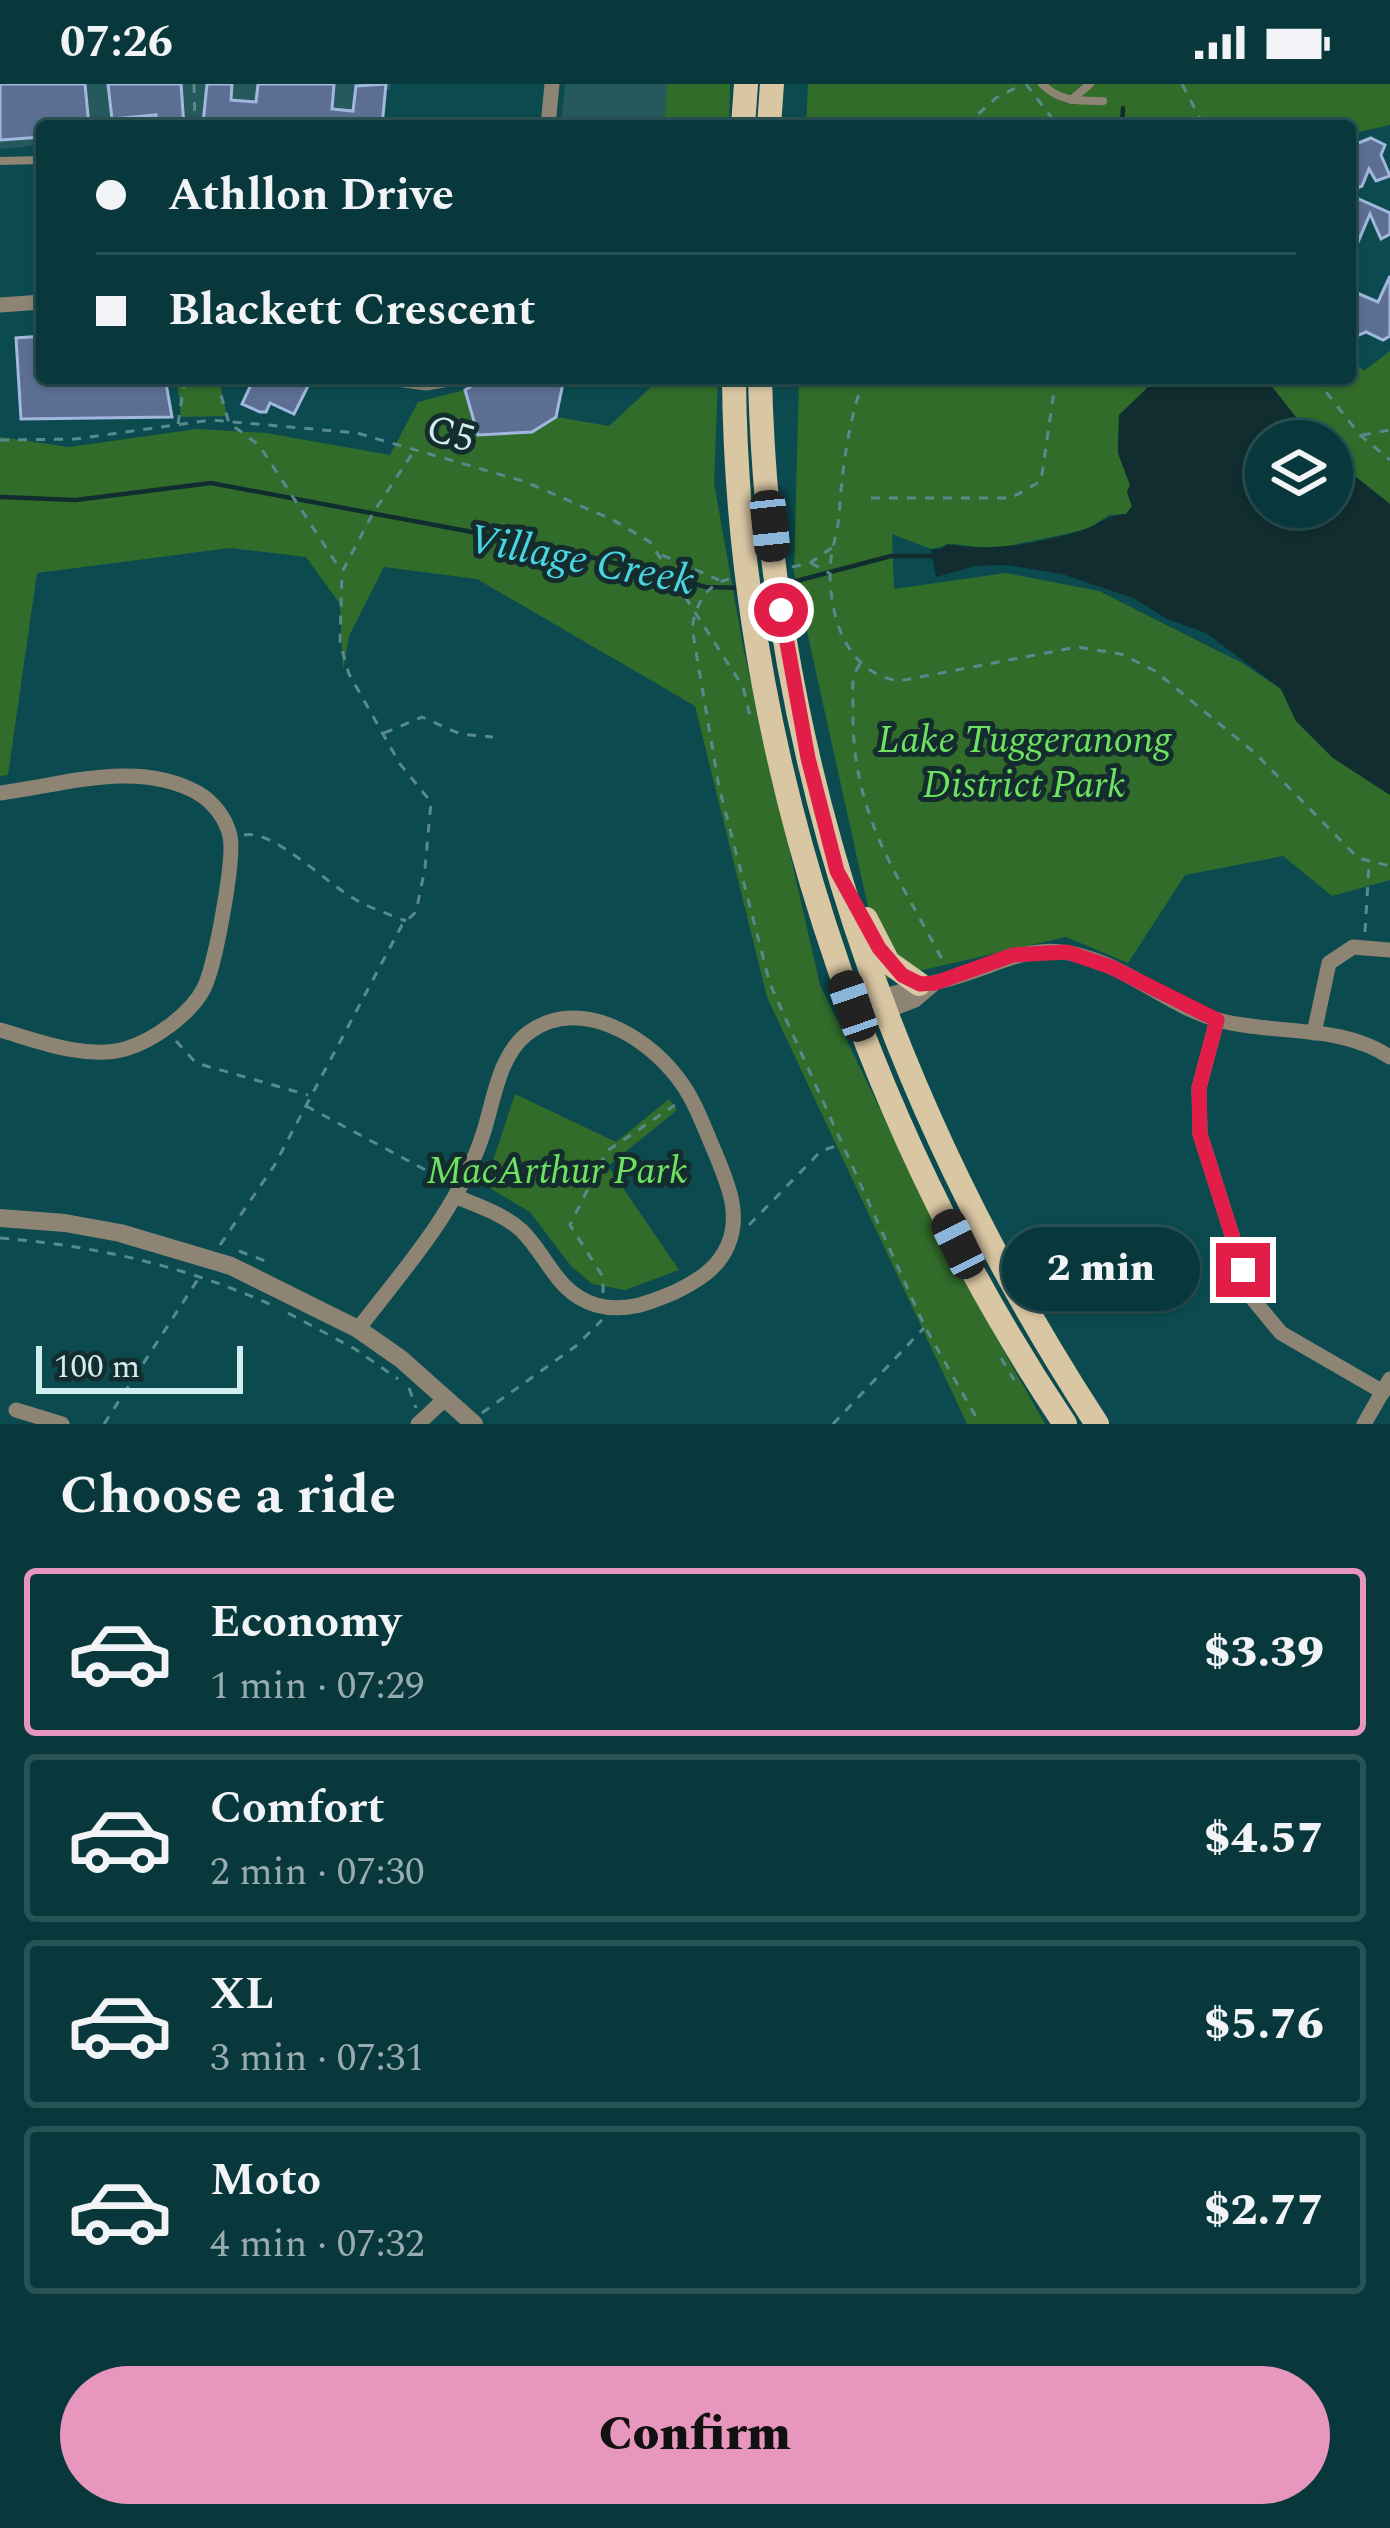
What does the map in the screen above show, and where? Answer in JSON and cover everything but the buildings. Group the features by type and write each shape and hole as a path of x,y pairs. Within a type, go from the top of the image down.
{"main road":[{"path":"743,120 746,84"},
{"path":"769,120 772,84"},
{"path":"734,384 754,614 777,739 799,832 856,1014 913,1152 958,1244 1064,1424"},
{"path":"761,384 785,567 781,610 808,758 837,871 881,1005 944,1155 1053,1357 1097,1424"},
{"path":"837,871 888,962 936,982"}],"street":[{"path":"549,120 552,84"},
{"path":"0,305 36,302"},
{"path":"0,793 148,777 198,794 215,807 231,837 232,853 204,987 193,1005 163,1028 135,1045 105,1053 0,1030"},
{"path":"1314,1033 1325,970 1339,953 1364,946 1390,950"},
{"path":"856,1014 1013,955 1067,952 1111,967 1217,1020 1349,1037 1390,1057"},
{"path":"358,1329 459,1192 511,1052 542,1024 572,1017 597,1020 629,1034 661,1058 689,1095 728,1184 733,1226 717,1263 696,1282 641,1306 603,1307 575,1296 556,1279 518,1227 459,1192"},
{"path":"1217,1020 1199,1088 1200,1134 1252,1298 1281,1333 1386,1385 1364,1424"},
{"path":"0,1218 120,1233 205,1269 283,1289 358,1329 401,1359 472,1422"},
{"path":"422,1421 446,1398"},
{"path":"16,1410 62,1424"}],"lane":[{"path":"1042,84 1053,95 1070,100 1103,101"},
{"path":"1070,100 1090,84"},
{"path":"0,161 36,160"}],"path":[{"path":"194,84 195,120"},
{"path":"972,120 996,98 1024,84 1053,120"},
{"path":"1182,84 1201,120"},
{"path":"178,424 184,384"},
{"path":"218,384 229,423 259,446 342,572"},
{"path":"862,384 850,428 830,574 841,631 860,664 899,681 1077,647 1121,654 1155,671 1239,739 1342,843 1369,864 1390,866"},
{"path":"871,498 1011,498 1041,481 1055,384"},
{"path":"1321,384 1360,435 1390,460"},
{"name":"C5","path":"0,440 75,439 211,420 357,433 548,492 614,520 650,542 695,608 695,652 719,787 770,984 840,1144"},
{"path":"1360,435 1390,430"},
{"path":"265,1261 220,1244 274,1166 416,912 425,868 431,802 382,734 349,674 340,643 342,572 415,449"},
{"path":"785,567 810,563 832,547"},
{"path":"661,554 721,581"},
{"path":"810,563 830,574"},
{"path":"860,664 853,673 852,741 861,799 936,982"},
{"path":"382,734 422,717 460,734 493,737"},
{"path":"231,837 258,832 271,838 321,879 362,904 407,921"},
{"path":"1364,946 1369,864"},
{"path":"163,1028 196,1063 310,1096"},
{"path":"472,1422 602,1323 603,1277 570,1225 607,1151 689,1095"},
{"path":"305,1105 459,1192"},
{"path":"733,1226 753,1225 821,1151 840,1144 926,1327 980,1424"},
{"path":"0,1238 104,1250 205,1269 355,1349 409,1387 422,1421"},
{"path":"104,1424 205,1269"},
{"path":"833,1424 926,1327"}],"shaded area":[{"path":"0,84 391,84 390,90 356,86 352,120 36,120 36,146 0,149"},
{"path":"565,84 667,84 664,120 562,120"},
{"path":"1149,384 1270,384 1298,420 1245,420 1245,528 1353,528 1353,475 1390,504 1390,795 1333,758 1296,721 1281,689 1206,633 1167,619 1133,598 1062,574 1006,565 975,566 936,577 931,549 947,544 1032,543 1126,514 1132,506 1118,453 1119,415"}],"green space":[{"path":"667,84 730,84 729,120 664,120"},
{"path":"808,84 1390,84 1390,125 1356,133 1356,120 806,120"},
{"path":"1390,351 1390,504 1353,475 1353,420 1298,420 1270,384 1356,384 1356,363 1364,371"},
{"path":"178,384 220,384 227,416 181,417"},
{"path":"654,384 718,384 714,483 744,652 820,985 960,1274 1045,1424 967,1424 767,997 695,706 477,579 384,567 349,636 343,670 340,604 306,557 230,548 37,573 8,775 0,776 0,437 69,447 197,429 266,433 390,455 418,402 465,390 478,435 532,432 556,417 609,426"},
{"name":"Lake Tuggeranong District Park","path":"799,384 1149,384 1119,415 1118,453 1132,507 1126,514 1109,515 1086,530 993,549 954,544 931,549 892,534 894,589 1006,573 1099,591 1242,663 1281,689 1296,721 1333,758 1390,795 1390,880 1332,896 1283,856 1185,875 1128,963 1066,937 884,979 794,573"},
{"name":"MacArthur Park","path":"515,1094 616,1142 669,1099 677,1110 608,1166 679,1270 625,1290 592,1284 571,1266 530,1212 488,1187"}],"waterway":[{"path":"1122,120 1123,108"},
{"name":"Village Creek","path":"0,497 76,500 211,483 552,547 706,587 744,588"},
{"name":"Village Creek","path":"785,584 891,556 938,556"}],"route":[{"path":"781,610 808,758 837,871 888,962 920,984 1013,955 1067,952 1111,967 1217,1020 1199,1088 1200,1134 1243,1270"}]}
